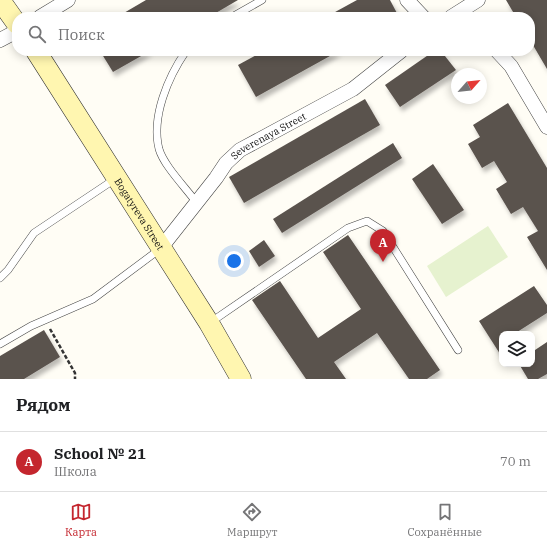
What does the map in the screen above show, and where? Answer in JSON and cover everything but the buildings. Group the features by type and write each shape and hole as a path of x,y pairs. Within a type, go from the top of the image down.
{"main road":[{"path":"0,0 12,17"},
{"name":"Bogatyreva Street","path":"39,56 117,178 160,249 209,323 241,379"}],"street":[{"path":"48,12 68,0"},
{"path":"407,0 418,12"},
{"path":"459,12 478,0"},
{"path":"0,40 12,34"},
{"name":"Severenaya Street","path":"160,249 226,163 240,150 353,89 395,56"},
{"path":"502,56 511,66 547,127"}],"lane":[{"path":"241,12 262,0"},
{"path":"183,56 176,66 163,96 158,129 160,150 167,164 196,202"},
{"path":"0,278 8,270 34,233 117,178"},
{"path":"209,323 348,228 367,221 383,231 458,350"},
{"path":"0,344 45,320 93,299 160,249"}],"path":[{"path":"45,320 70,362 75,373 75,379"}],"green space":[{"path":"488,226 508,257 446,297 427,266"}],"place":[{"name":"School № 21","path":"383,262"}]}
